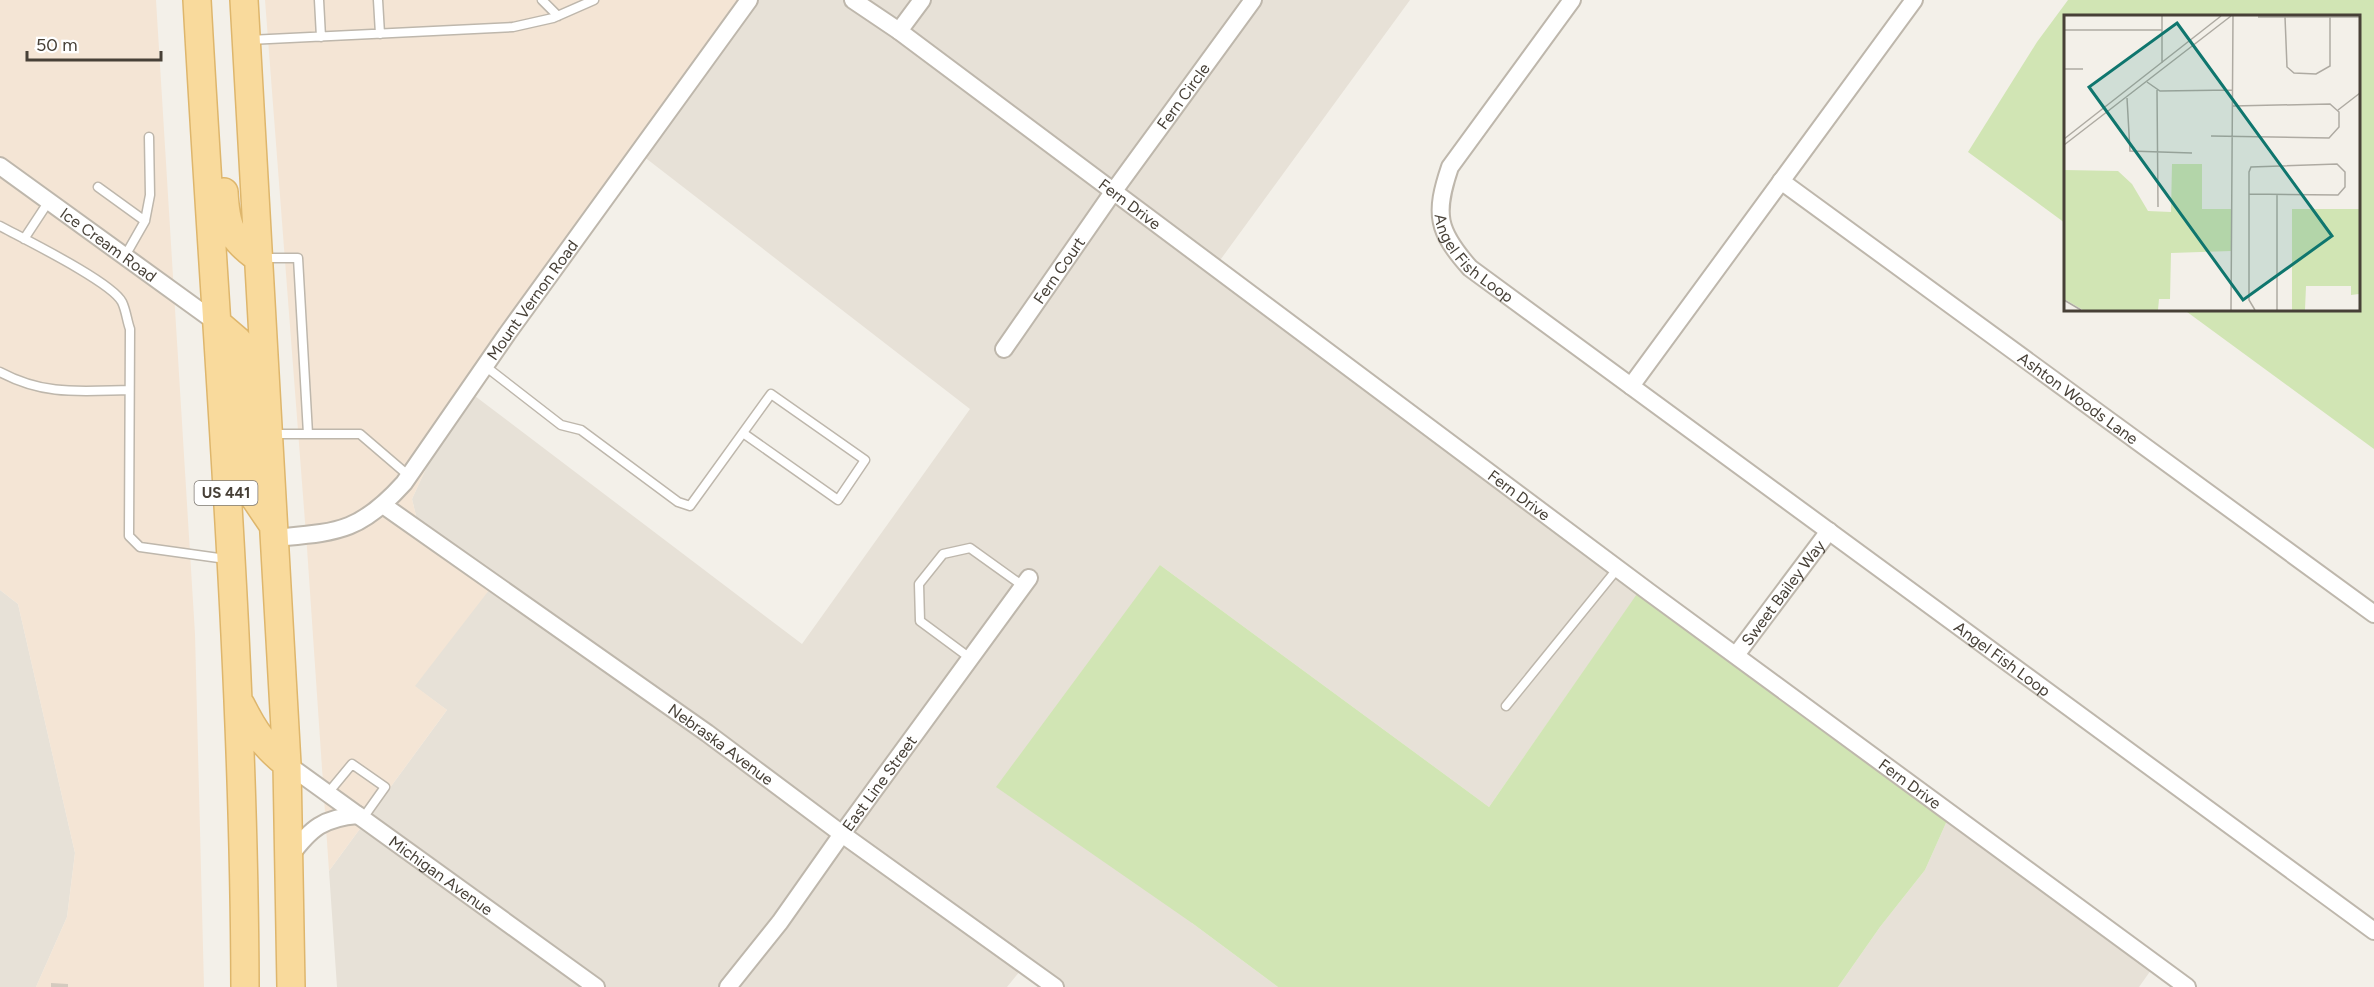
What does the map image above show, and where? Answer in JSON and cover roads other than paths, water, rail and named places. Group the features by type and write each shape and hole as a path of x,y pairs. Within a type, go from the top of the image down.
{"main road":[{"name":"US 441","path":"244,0 287,764 291,987"},
{"name":"US 441","path":"197,1 237,699 244,881 245,987"},
{"path":"197,1 210,28 218,77 224,197 230,230 239,244 258,258"},
{"path":"217,323 238,341 244,359 252,494 274,532"},
{"path":"237,699 257,736 269,750 287,764"}],"street":[{"name":"Mount Vernon Road","path":"274,532 328,533 344,529 362,521 383,505 409,476 485,366 749,0"},
{"name":"Fern Drive","path":"853,0 899,31 1736,656 2187,987"},
{"path":"899,31 921,0"},
{"name":"Fern Circle","path":"1113,192 1253,0"},
{"name":"Angel Fish Loop","path":"1572,0 1450,167 1441,194 1441,223 1452,248 1470,268 2374,930"},
{"path":"1631,386 1914,0"},
{"name":"Ice Cream Road","path":"0,166 217,323"},
{"name":"Ashton Woods Lane","path":"1780,181 2374,614"},
{"name":"Fern Court","path":"1004,349 1113,192"},
{"name":"Nebraska Avenue","path":"383,505 707,734 1055,987"},
{"name":"Sweet Bailey Way","path":"1736,656 1829,531"},
{"name":"East Line Street","path":"728,987 780,922 1026,582"},
{"name":"Michigan Avenue","path":"287,764 596,987"},
{"path":"290,855 305,836 320,824 339,817 361,816"}],"lane":[{"path":"319,0 321,37"},
{"path":"378,0 380,34"},
{"path":"542,0 558,16"},
{"path":"246,40 513,27 558,16 594,0"},
{"path":"125,256 145,221 150,195 149,137"},
{"path":"98,188 145,221"},
{"path":"24,239 49,201"},
{"path":"0,226 96,280 122,301 130,329 129,536 140,547 230,559"},
{"path":"258,258 298,258 308,434"},
{"path":"485,366 561,425 581,430 678,502 690,506 771,394 865,460 838,500 743,433"},
{"path":"0,372 32,385 59,392 129,390"},
{"path":"268,434 360,434 409,476"},
{"path":"970,658 920,621 919,584 943,554 970,548 1026,582"},
{"path":"1506,706 1618,568"},
{"path":"328,793 352,764 385,787 361,816"}]}
